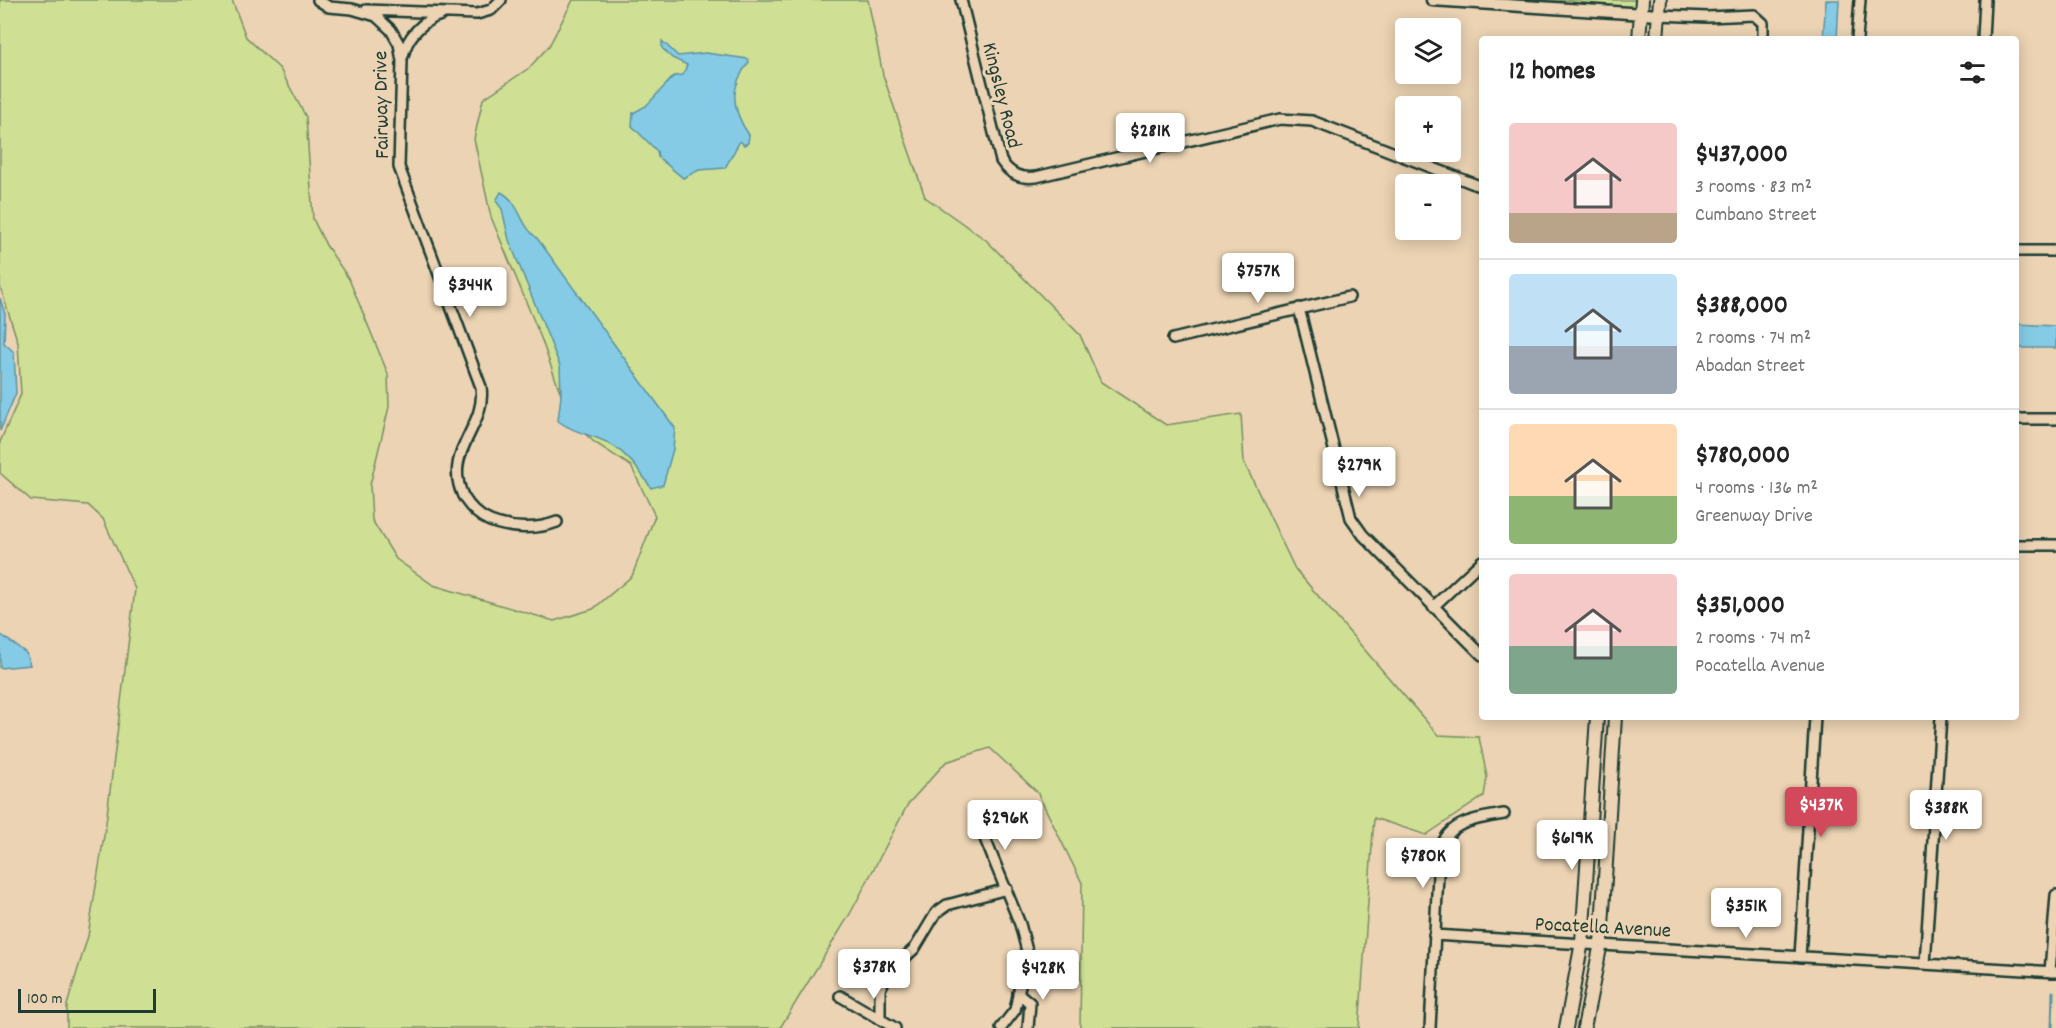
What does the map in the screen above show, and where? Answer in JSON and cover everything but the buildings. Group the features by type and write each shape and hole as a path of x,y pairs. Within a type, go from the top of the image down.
{"main road":[{"path":"1639,36 1642,0"},
{"path":"1657,36 1660,0"},
{"path":"1566,1028 1582,942 1597,720"},
{"path":"1584,1028 1601,943 1615,720"}],"street":[{"name":"Fairway Drive","path":"318,0 329,7 368,12 384,23 397,39 402,61 399,167 482,394 478,413 458,461 460,487 472,508 492,522 527,528 557,522"},
{"path":"352,9 485,13 501,0"},
{"name":"Kingsley Road","path":"961,0 1001,161 1011,173 1019,177 1036,177 1280,119 1296,118 1312,121 1479,186"},
{"path":"1432,0 1641,15 1707,17 1754,15 1763,24 1763,36"},
{"path":"1857,36 1860,0"},
{"path":"1983,36 1985,0"},
{"path":"402,61 408,42 424,24 436,17 455,13"},
{"path":"2019,251 2056,251"},
{"path":"1173,339 1349,297"},
{"path":"1299,308 1351,518 1363,535 1479,652"},
{"path":"2019,418 2056,419"},
{"path":"2019,545 2056,545"},
{"path":"1434,608 1479,564"},
{"path":"1800,957 1815,720"},
{"path":"1925,964 1941,720"},
{"path":"1430,1028 1439,856 1442,842 1458,824 1504,814"},
{"path":"979,824 1025,938 1026,958 1013,1014 1001,1028"},
{"path":"880,1019 880,989 888,973 915,948 936,913 947,905 1007,889"},
{"path":"2053,972 2056,895"},
{"name":"Pocatella Avenue","path":"1434,935 1601,943 2053,972"},
{"path":"1018,993 1030,1003 1028,1028"},
{"path":"840,996 895,1028"}],"green space":[{"path":"0,0 232,0 246,37 280,69 306,117 313,219 326,245 349,279 388,374 389,407 370,485 372,520 396,559 433,585 554,621 593,609 632,576 655,516 631,466 594,442 570,420 541,338 491,217 474,139 483,99 529,68 549,46 573,0 868,0 883,75 925,197 986,240 1080,335 1101,382 1166,425 1241,414 1244,462 1295,569 1438,735 1479,737 1487,777 1484,796 1426,835 1374,818 1359,1028 1080,1028 1082,883 1037,792 990,748 946,762 908,804 850,914 780,1028 67,1028 67,1005 88,936 106,823 135,589 103,519 88,505 31,500 0,473 0,442 21,394 18,343 0,286"},
{"path":"1489,0 1637,0 1636,9"}],"water":[{"path":"1826,0 1839,0 1837,36 1823,36"},
{"path":"662,41 678,56 706,53 748,59 749,62 735,89 735,98 739,116 749,135 748,143 744,145 740,141 725,168 699,170 683,178 658,157 657,151 632,126 633,113 646,106 674,76 683,75 687,65 672,58 662,48"},
{"path":"501,192 512,202 531,233 537,238 675,428 673,449 663,485 651,488 621,452 606,442 558,421 561,396 560,366 509,240 502,209 496,201"},
{"path":"0,298 5,314 4,343 14,352 16,393 0,431"},
{"path":"2019,324 2056,326 2056,348 2019,348"},
{"path":"0,634 26,653 30,665 0,668"}],"waterway":[{"path":"2052,1028 2053,992"}]}
